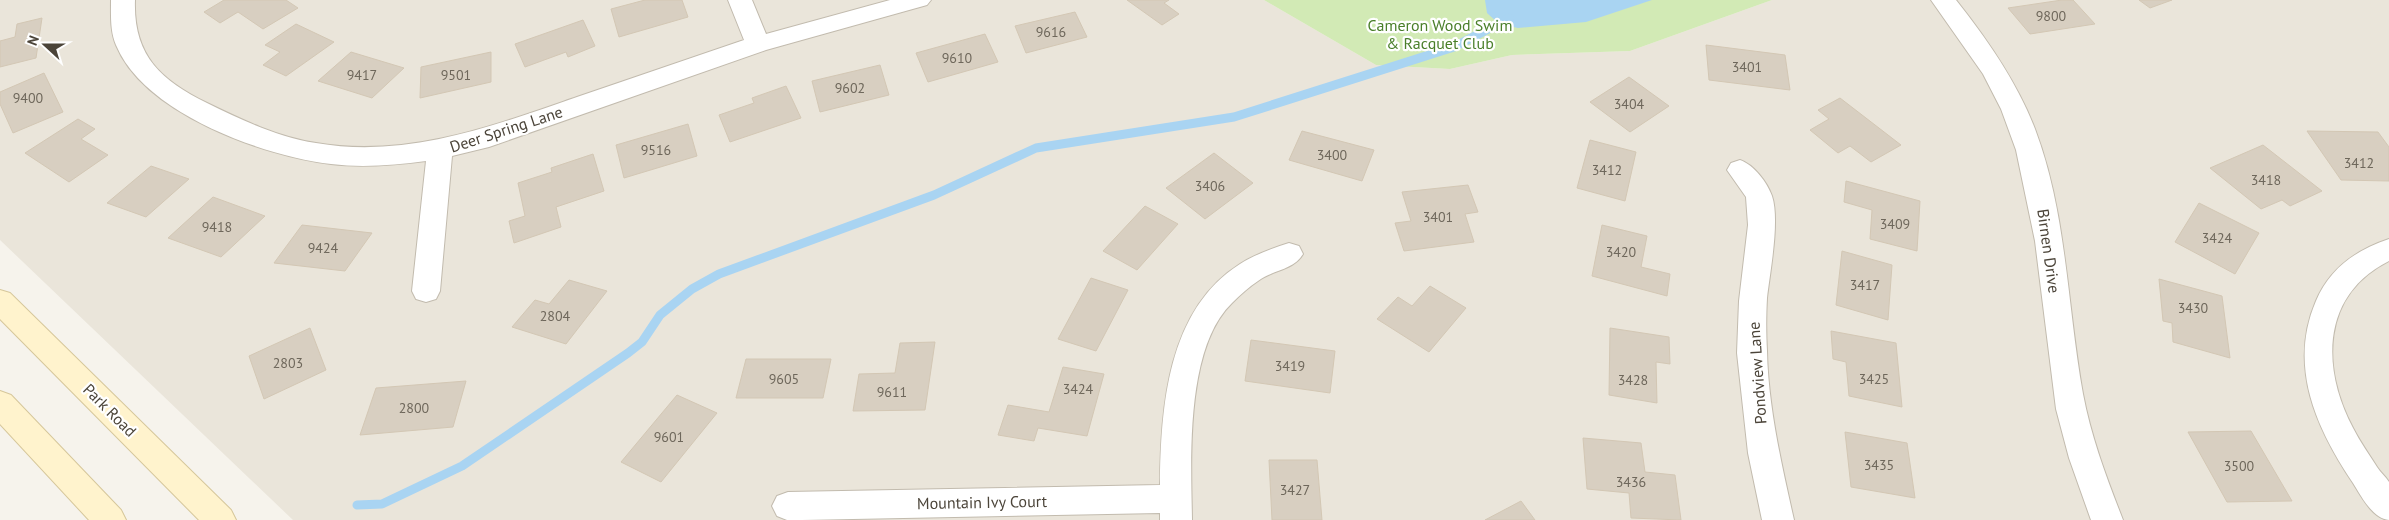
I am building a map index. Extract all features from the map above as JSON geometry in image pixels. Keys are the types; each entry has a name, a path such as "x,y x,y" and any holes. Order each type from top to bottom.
{"main road":[{"name":"Park Road","path":"0,301 220,520"},
{"path":"0,404 110,520"}],"street":[{"name":"Deer Spring Lane","path":"123,0 122,24 131,51 149,76 160,87 182,102 227,124 273,143 313,152 382,156 440,150 480,140 758,44 919,0"},
{"path":"740,0 758,44"},
{"name":"Birnen Drive","path":"1943,0 1970,34 1996,76 2019,122 2029,149 2043,203 2067,385 2075,426 2088,471 2107,520"},
{"path":"426,291 440,150"},
{"name":"Pondview Lane","path":"1740,170 1759,197 1762,225 1753,301 1752,353 1763,453 1778,520"},
{"path":"2389,250 2357,267 2340,283 2323,310 2317,340 2319,374 2328,405 2344,442 2370,484 2389,507"},
{"path":"1176,509 1177,425 1181,382 1194,340 1204,317 1222,292 1245,273 1289,254"},
{"name":"Mountain Ivy Court","path":"788,506 1176,509"}],"shaded area":[{"path":"0,0 1264,0 1376,65 1450,69 1512,55 1630,51 1772,0 2389,0 2389,520 293,520 0,240"}],"green space":[{"name":"Cameron Wood Swim & Racquet Club","path":"1264,0 1772,0 1630,51 1512,55 1450,69 1376,65"}],"water":[{"path":"1485,0 1652,0 1586,22 1518,28 1499,24 1487,13"}],"building":[{"path":"224,0 286,0 298,8 263,29 238,12 220,23 204,12"},
{"path":"645,0 682,0 688,17 619,37 611,9"},
{"path":"1127,0 1169,0 1164,3 1179,14 1162,25"},
{"path":"2073,0 2095,24 2030,34 2008,8"},
{"path":"2139,0 2172,0 2150,8"},
{"path":"1075,12 1087,37 1026,53 1015,26"},
{"path":"42,18 36,58 0,67 0,41 15,37 17,24"},
{"path":"583,20 595,46 568,57 566,52 525,67 515,44"},
{"path":"296,24 334,42 286,76 263,65 280,52 265,45"},
{"path":"985,34 998,62 928,82 916,53"},
{"path":"1706,45 1785,55 1790,90 1709,80"},
{"path":"351,52 404,68 372,98 318,81"},
{"path":"491,52 491,82 420,98 421,67"},
{"path":"880,65 889,95 820,112 812,81"},
{"path":"44,73 63,112 13,133 0,104 0,92"},
{"path":"1629,77 1669,106 1630,132 1590,102"},
{"path":"786,86 801,118 730,142 719,115 754,103 752,98"},
{"path":"1840,98 1901,145 1871,162 1850,146 1838,153 1810,130 1829,119 1818,110"},
{"path":"78,119 95,129 81,139 108,155 69,182 25,153"},
{"path":"688,124 697,156 624,178 616,145"},
{"path":"1302,131 1374,150 1362,181 1289,160"},
{"path":"2307,131 2378,132 2389,147 2389,181 2341,180"},
{"path":"1590,140 1636,152 1625,201 1577,188"},
{"path":"2263,145 2322,191 2290,206 2282,200 2261,209 2210,168"},
{"path":"1214,153 1253,183 1205,219 1166,188"},
{"path":"593,154 604,191 556,207 561,227 514,243 509,221 525,216 518,183 552,172 551,168"},
{"path":"151,166 189,179 146,217 107,203"},
{"path":"1846,181 1920,201 1917,251 1870,239 1872,210 1844,202"},
{"path":"1468,185 1478,212 1465,214 1474,242 1404,251 1395,223 1411,221 1402,192"},
{"path":"213,197 265,216 221,257 168,238"},
{"path":"2199,203 2259,233 2235,274 2175,242"},
{"path":"1145,206 1178,224 1137,270 1103,251"},
{"path":"302,225 372,233 345,271 274,263"},
{"path":"1602,225 1647,236 1641,267 1670,274 1667,296 1592,276"},
{"path":"1842,251 1892,265 1888,320 1836,305"},
{"path":"1091,278 1128,290 1096,351 1058,339"},
{"path":"2159,279 2222,296 2230,358 2173,342 2172,323 2163,321"},
{"path":"569,280 607,291 566,344 512,327 535,300 549,304"},
{"path":"1430,286 1466,308 1429,352 1377,319 1398,297 1412,306"},
{"path":"310,328 326,370 264,399 249,356"},
{"path":"1610,328 1669,337 1670,364 1656,362 1657,403 1609,395"},
{"path":"1831,331 1896,343 1902,407 1849,396 1846,362 1833,359"},
{"path":"1251,340 1335,351 1330,393 1245,381"},
{"path":"935,342 925,410 853,411 859,374 895,373 900,343"},
{"path":"746,359 831,359 823,398 736,398"},
{"path":"1063,367 1104,374 1087,436 1038,428 1034,441 998,435 1008,405 1049,412"},
{"path":"466,381 453,427 360,435 376,388"},
{"path":"677,395 717,413 661,482 621,462"},
{"path":"2251,431 2292,501 2227,502 2188,432"},
{"path":"1845,432 1907,443 1915,498 1851,487"},
{"path":"1583,438 1641,443 1645,472 1675,475 1681,520 1631,518 1629,493 1587,489"},
{"path":"1269,460 1317,460 1322,520 1272,520"},
{"path":"1521,501 1535,520 1485,520"}],"waterway":[{"path":"357,505 382,504 462,466 628,353 642,342 660,315 692,289 719,274 934,195 1036,148 1234,117 1454,47 1509,18"}]}
